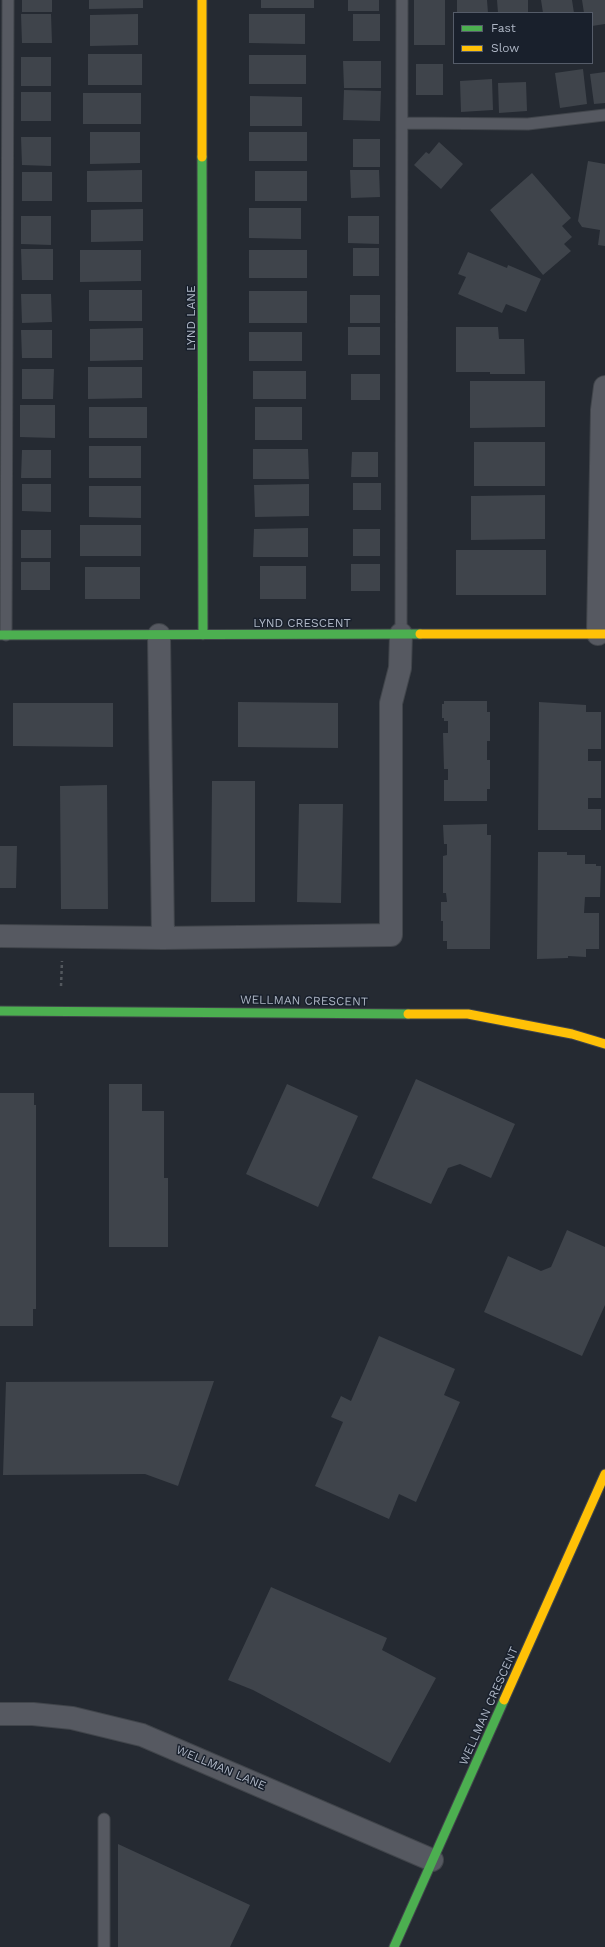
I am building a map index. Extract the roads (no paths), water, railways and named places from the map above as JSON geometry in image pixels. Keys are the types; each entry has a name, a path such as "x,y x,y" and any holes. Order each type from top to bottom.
{"street":[{"name":"LYND LANE","path":"202,0 203,635"},
{"path":"602,634 602,410 605,387"},
{"path":"0,936 163,938 391,935 392,703 400,668 401,634"},
{"name":"LYND CRESCENT","path":"3,635 602,634"},
{"path":"159,635 163,938"},
{"name":"WELLMAN CRESCENT","path":"0,1010 468,1014 572,1034 605,1044"},
{"name":"WELLMAN CRESCENT","path":"394,1947 605,1474"},
{"name":"WELLMAN LANE","path":"0,1714 33,1714 72,1718 142,1735 432,1860"}],"lane":[{"path":"3,635 8,0"},
{"path":"401,634 402,0"},
{"path":"402,123 528,124 605,115"},
{"path":"104,1819 104,1947"}]}
